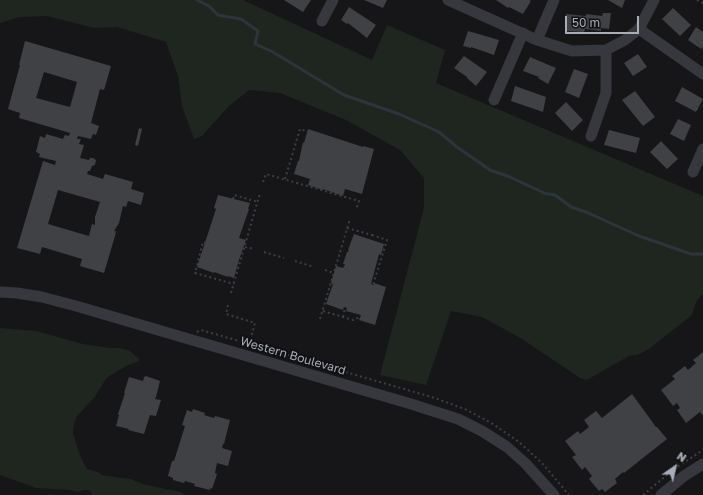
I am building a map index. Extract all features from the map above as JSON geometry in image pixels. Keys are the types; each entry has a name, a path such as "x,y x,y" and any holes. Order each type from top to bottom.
{"street":[{"path":"322,22 333,0"},
{"path":"448,0 537,40 572,51 606,50 625,40 639,29 654,0"},
{"path":"537,40 554,0"},
{"path":"639,29 703,74"},
{"path":"494,100 522,33"},
{"path":"591,136 606,93 606,50"},
{"path":"693,172 703,149"},
{"name":"Western Boulevard","path":"0,292 42,297 76,306 458,419 482,431 507,447 525,462 554,495"},
{"path":"661,495 684,476 703,464"}],"path":[{"path":"697,0 703,3"},
{"path":"285,179 300,129 308,132"},
{"path":"263,182 266,174 359,201 356,210"},
{"path":"231,293 260,193"},
{"path":"233,199 234,195 258,202"},
{"path":"320,319 350,219"},
{"path":"347,228 387,240 373,285"},
{"path":"206,243 203,242 195,273 234,284"},
{"path":"245,247 254,249"},
{"path":"264,252 284,258"},
{"path":"294,261 314,267"},
{"path":"325,270 334,273"},
{"path":"228,305 226,314 255,323 249,344"},
{"path":"343,317 345,308"},
{"path":"323,311 353,320 360,317"}],"shaded area":[{"path":"0,0 243,0 372,60 387,25 445,50 436,83 703,196 703,294 696,302 692,315 649,349 637,355 629,356 587,380 580,378 522,339 482,317 451,311 426,385 380,375 424,208 424,178 400,150 346,120 280,93 249,90 228,107 202,136 194,139 182,106 178,76 166,42 117,27 94,28 47,16 19,17 0,23"},
{"path":"0,328 36,331 83,344 120,348 130,351 139,359 139,361 126,366 106,379 94,398 77,416 74,423 73,434 81,458 87,469 98,472 102,475 130,479 146,485 181,492 185,495 92,495 88,490 78,492 36,488 0,475"}],"building":[{"path":"284,0 311,0 303,12"},
{"path":"364,0 387,0 383,8"},
{"path":"496,0 531,1 523,14 509,7 508,8"},
{"path":"608,0 625,0 622,8"},
{"path":"349,7 376,25 367,38 348,23 347,24 341,20"},
{"path":"673,8 691,25 680,36 662,19"},
{"path":"603,13 611,13 609,29 601,28 601,31 585,29 584,32 565,31 566,14 602,16"},
{"path":"696,27 703,32 703,46 701,49 688,40"},
{"path":"468,31 499,40 494,55 471,47 463,46"},
{"path":"25,41 111,66 104,90 100,89 91,123 99,126 96,135 93,134 91,139 78,136 77,139 81,139 79,144 84,145 80,158 89,160 90,158 93,158 96,160 95,165 92,166 87,174 103,179 105,174 133,182 131,189 144,193 141,205 128,201 126,207 123,206 119,223 114,231 116,231 115,236 104,273 80,266 82,259 42,247 40,254 17,248 43,161 55,165 56,161 39,157 40,154 36,152 40,136 45,138 46,134 63,139 65,135 69,136 70,133 19,118 20,113 8,109","holes":["44,72 77,82 70,107 36,98","58,190 100,202 95,217 95,225 92,224 89,236 48,224"]},
{"path":"638,54 647,67 633,76 624,63"},
{"path":"464,56 487,72 476,86 467,77 454,68"},
{"path":"530,57 556,68 548,84 538,78 539,77 523,71"},
{"path":"574,69 588,74 579,98 565,92"},
{"path":"515,86 546,97 543,112 511,101"},
{"path":"682,87 703,99 696,112 675,101"},
{"path":"635,91 655,117 643,126 622,100"},
{"path":"566,102 583,120 572,131 555,113"},
{"path":"678,119 691,125 684,141 670,134"},
{"path":"139,128 142,129 138,146 135,145"},
{"path":"308,129 363,147 374,149 362,194 345,189 343,196 308,185 310,179 294,174"},
{"path":"609,130 640,138 636,153 604,145"},
{"path":"661,141 678,159 667,169 650,152"},
{"path":"218,195 250,203 239,238 246,240 234,278 197,267 216,209 214,208"},
{"path":"354,234 384,244 381,255 379,254 371,284 374,285 374,283 386,287 375,325 359,320 361,315 346,311 347,308 344,307 343,310 326,304 333,284 331,283 336,266 343,268 345,264 343,264"},
{"path":"703,352 703,416 700,412 686,423 677,410 680,408 677,403 673,406 661,390 675,379 672,376 685,366 688,370 696,363 693,360"},
{"path":"146,376 160,381 155,399 161,400 156,416 150,415 144,434 116,426 129,377 143,381 144,377"},
{"path":"632,394 656,427 667,439 615,479 617,483 605,492 602,489 599,491 589,479 592,476 585,467 582,470 572,457 576,455 565,441 578,431 580,434 589,427 584,420 596,411 602,418"},
{"path":"193,409 214,418 215,416 230,420 222,448 232,451 228,466 217,463 215,473 217,474 212,489 210,488 210,490 194,486 195,484 185,481 184,483 173,480 173,478 168,476 185,426 182,425 187,410 192,412"}],"waterway":[{"path":"197,0 209,6 218,15 241,19 258,31 255,44 271,51 344,95 399,114 439,132 457,147 490,170 510,177 544,193 555,195 571,207 586,212 639,236 691,254 703,254"}]}
